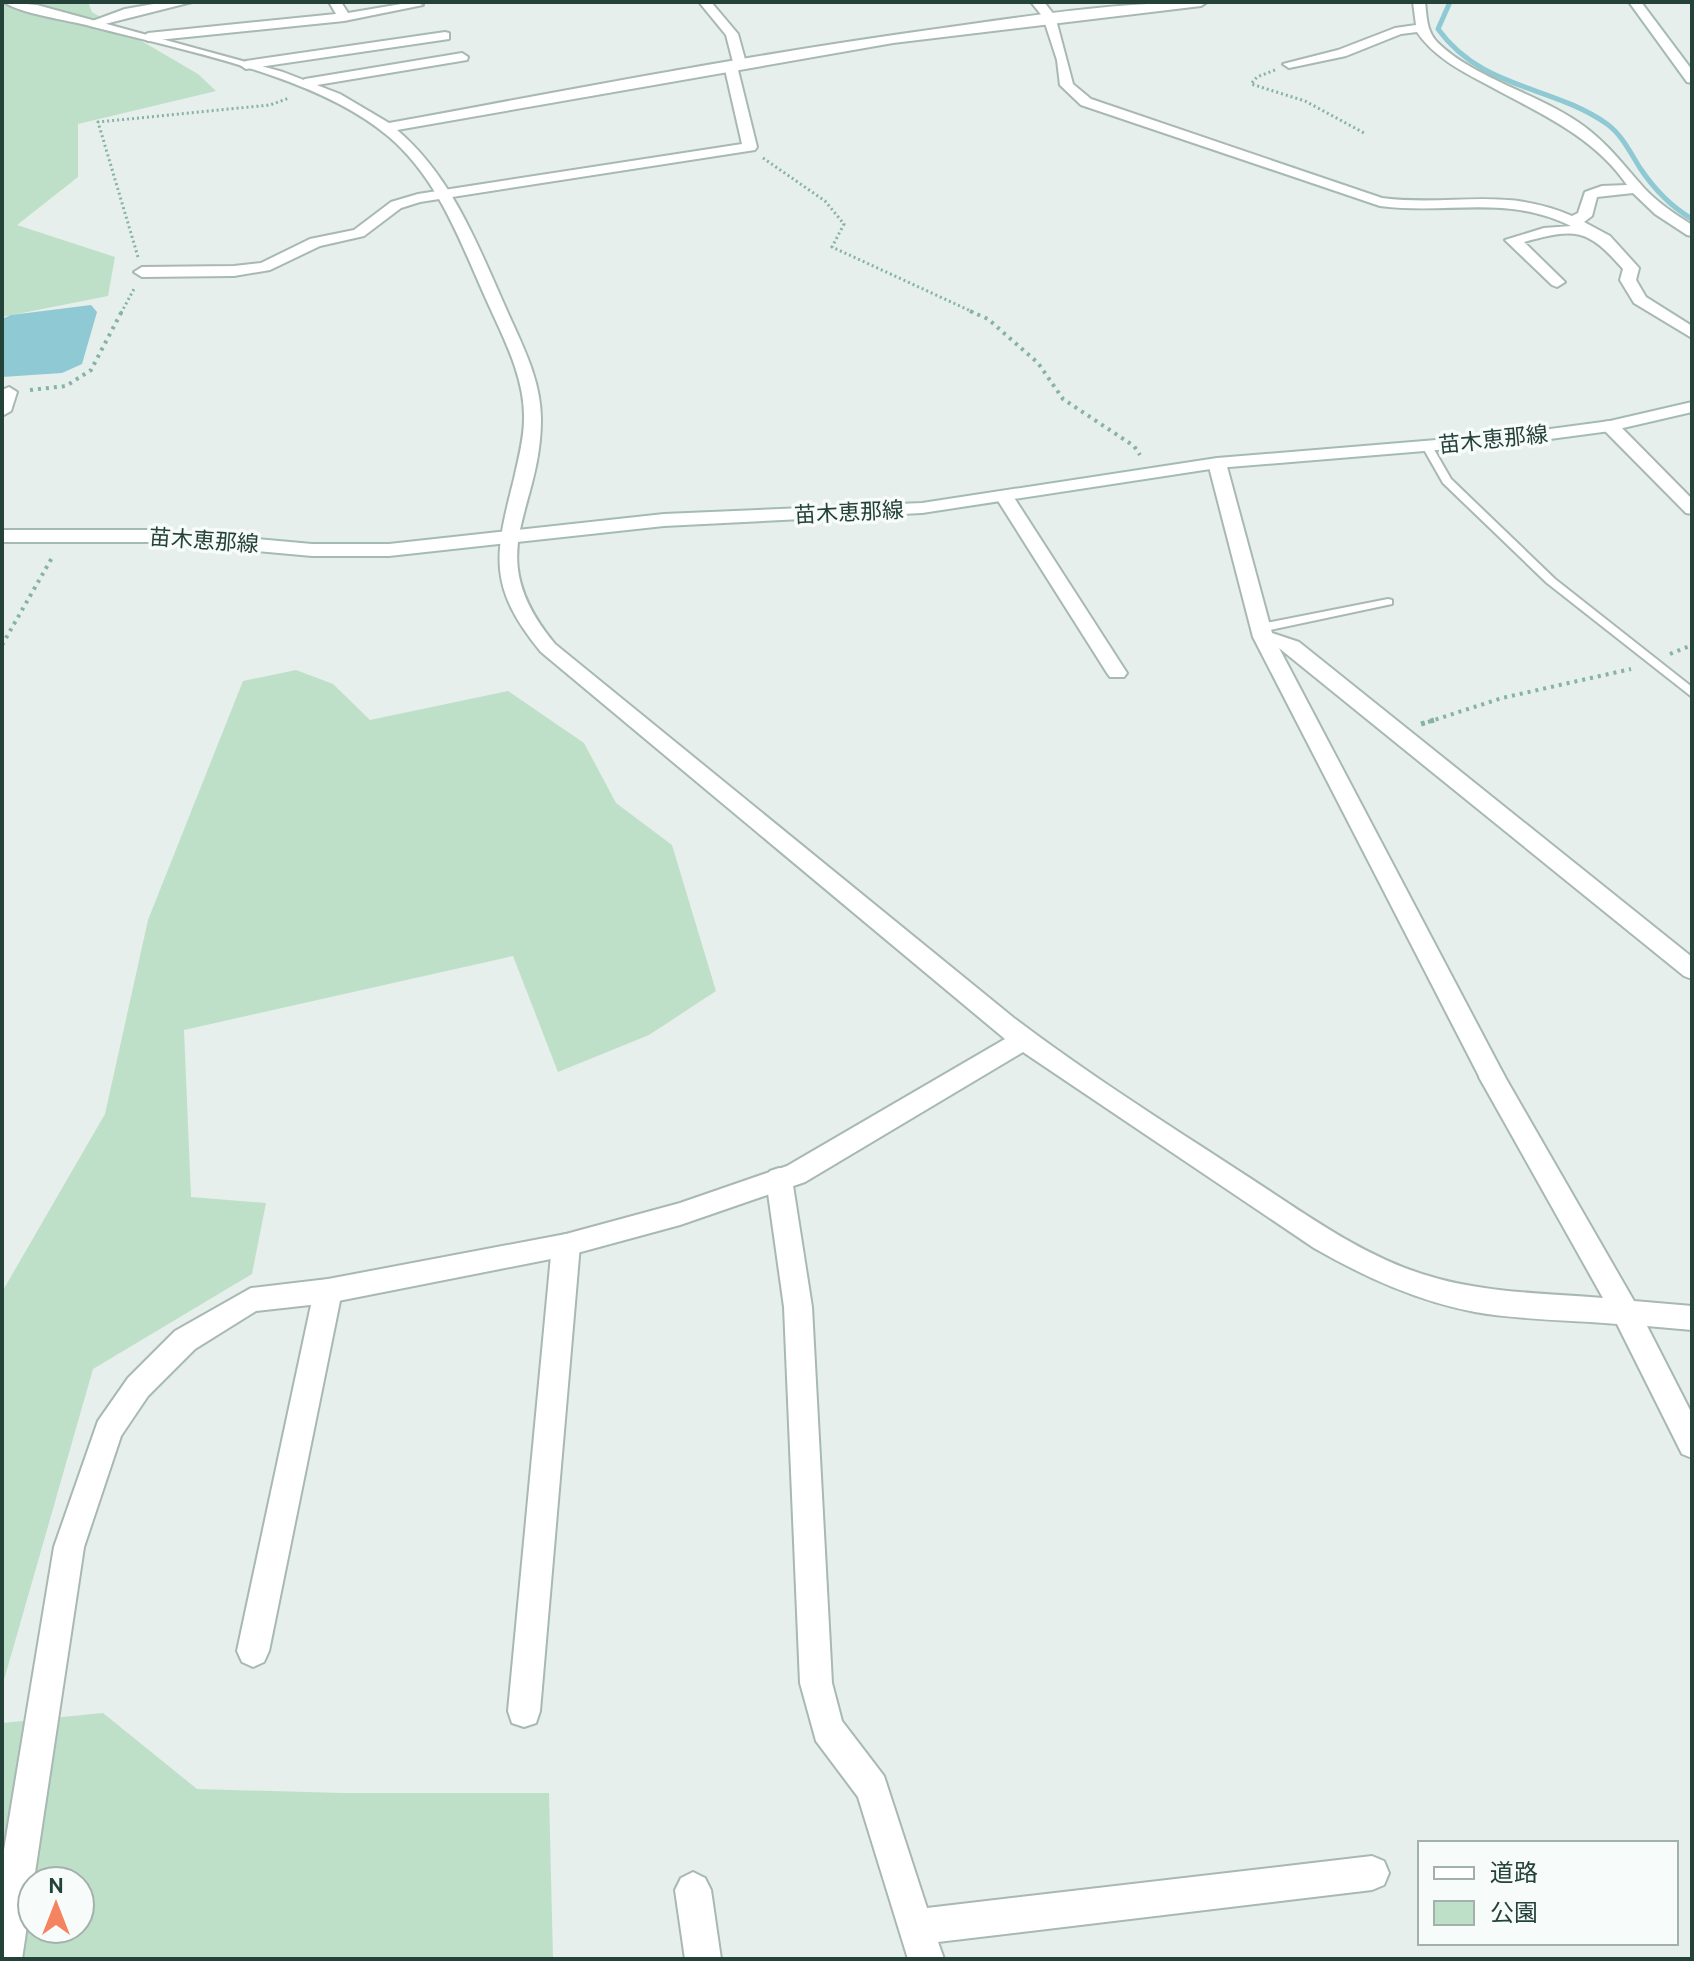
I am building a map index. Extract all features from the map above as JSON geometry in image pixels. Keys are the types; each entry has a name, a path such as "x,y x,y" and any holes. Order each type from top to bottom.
{"street":[{"path":"10,2 148,37 312,86 384,128 411,149 461,225 532,394 531,438 510,537 507,570 509,590 528,628 548,648 1023,1040 1324,1240 1374,1268 1422,1286 1476,1300 1692,1318"},
{"path":"93,23 129,12 186,2"},
{"path":"335,2 344,17"},
{"path":"142,272 265,267 315,242 359,233 396,205 418,198 750,147 732,34 705,2"},
{"path":"1037,2 1049,16 1063,60 1067,85 1086,102 1128,119 1380,202 1419,207 1508,203 1544,209 1605,239 1631,268 1628,280 1640,300 1692,333"},
{"path":"384,128 902,36 1049,16 1201,2"},
{"path":"1419,2 1422,28 1428,40 1447,57 1588,135 1660,211 1692,232"},
{"path":"1635,2 1692,79"},
{"path":"148,37 344,17 417,5"},
{"path":"1289,64 1341,53 1399,31 1422,28"},
{"path":"246,65 445,36"},
{"path":"312,86 462,57"},
{"path":"1572,221 1585,216 1590,195 1602,190 1637,189"},
{"path":"1557,282 1513,240 1544,232 1588,230"},
{"path":"2,411 9,392"},
{"name":"苗木恵那線","path":"2,536 156,536 333,551 389,550 664,520 922,508 1217,463 1521,438 1610,426 1692,407"},
{"path":"1610,426 1692,509"},
{"path":"1217,463 1262,633 1423,949 1625,1312 1692,1444"},
{"path":"1004,496 1117,673"},
{"path":"1262,633 1292,646 1692,970"},
{"path":"4,1959 69,1547 108,1430 138,1387 185,1340 251,1300 328,1291 566,1245 680,1214 796,1174 1023,1040"},
{"path":"779,1179 798,1307 816,1683 828,1729 872,1788 921,1943 1372,1873"},
{"path":"524,1711 566,1245"},
{"path":"253,1651 328,1291"},
{"path":"693,1890 703,1959"}],"lane":[{"path":"1427,446 1447,481 1551,581 1692,693"},
{"path":"1262,633 1388,602"}],"path":[{"path":"1289,64 1257,77 1251,84 1305,101 1366,134"},
{"path":"9,392 66,386 91,370 142,272 98,122 270,105 312,86"},
{"path":"750,147 825,201 844,224 832,247 988,319 1038,363 1063,399 1134,446 1152,472"},
{"path":"2,645 66,534"},
{"path":"1400,733 1446,714 1502,698 1651,663"}],"green space":[{"path":"2,2 88,2 92,12 198,74 216,91 78,124 78,177 17,225 115,257 108,296 2,317"},
{"path":"296,670 333,684 370,720 508,691 584,743 616,803 672,845 716,991 649,1035 558,1072 513,956 184,1030 191,1197 266,1203 252,1274 93,1369 2,1687 2,1292 105,1114 148,920 243,681"},
{"path":"103,1713 197,1789 549,1793 553,1959 2,1959 2,1723"}],"water":[{"path":"91,305 97,312 82,364 62,373 2,377 2,319 11,315"}],"waterway":[{"path":"1450,2 1438,29 1456,49 1496,76 1564,101 1607,124 1657,190 1692,219"}]}
